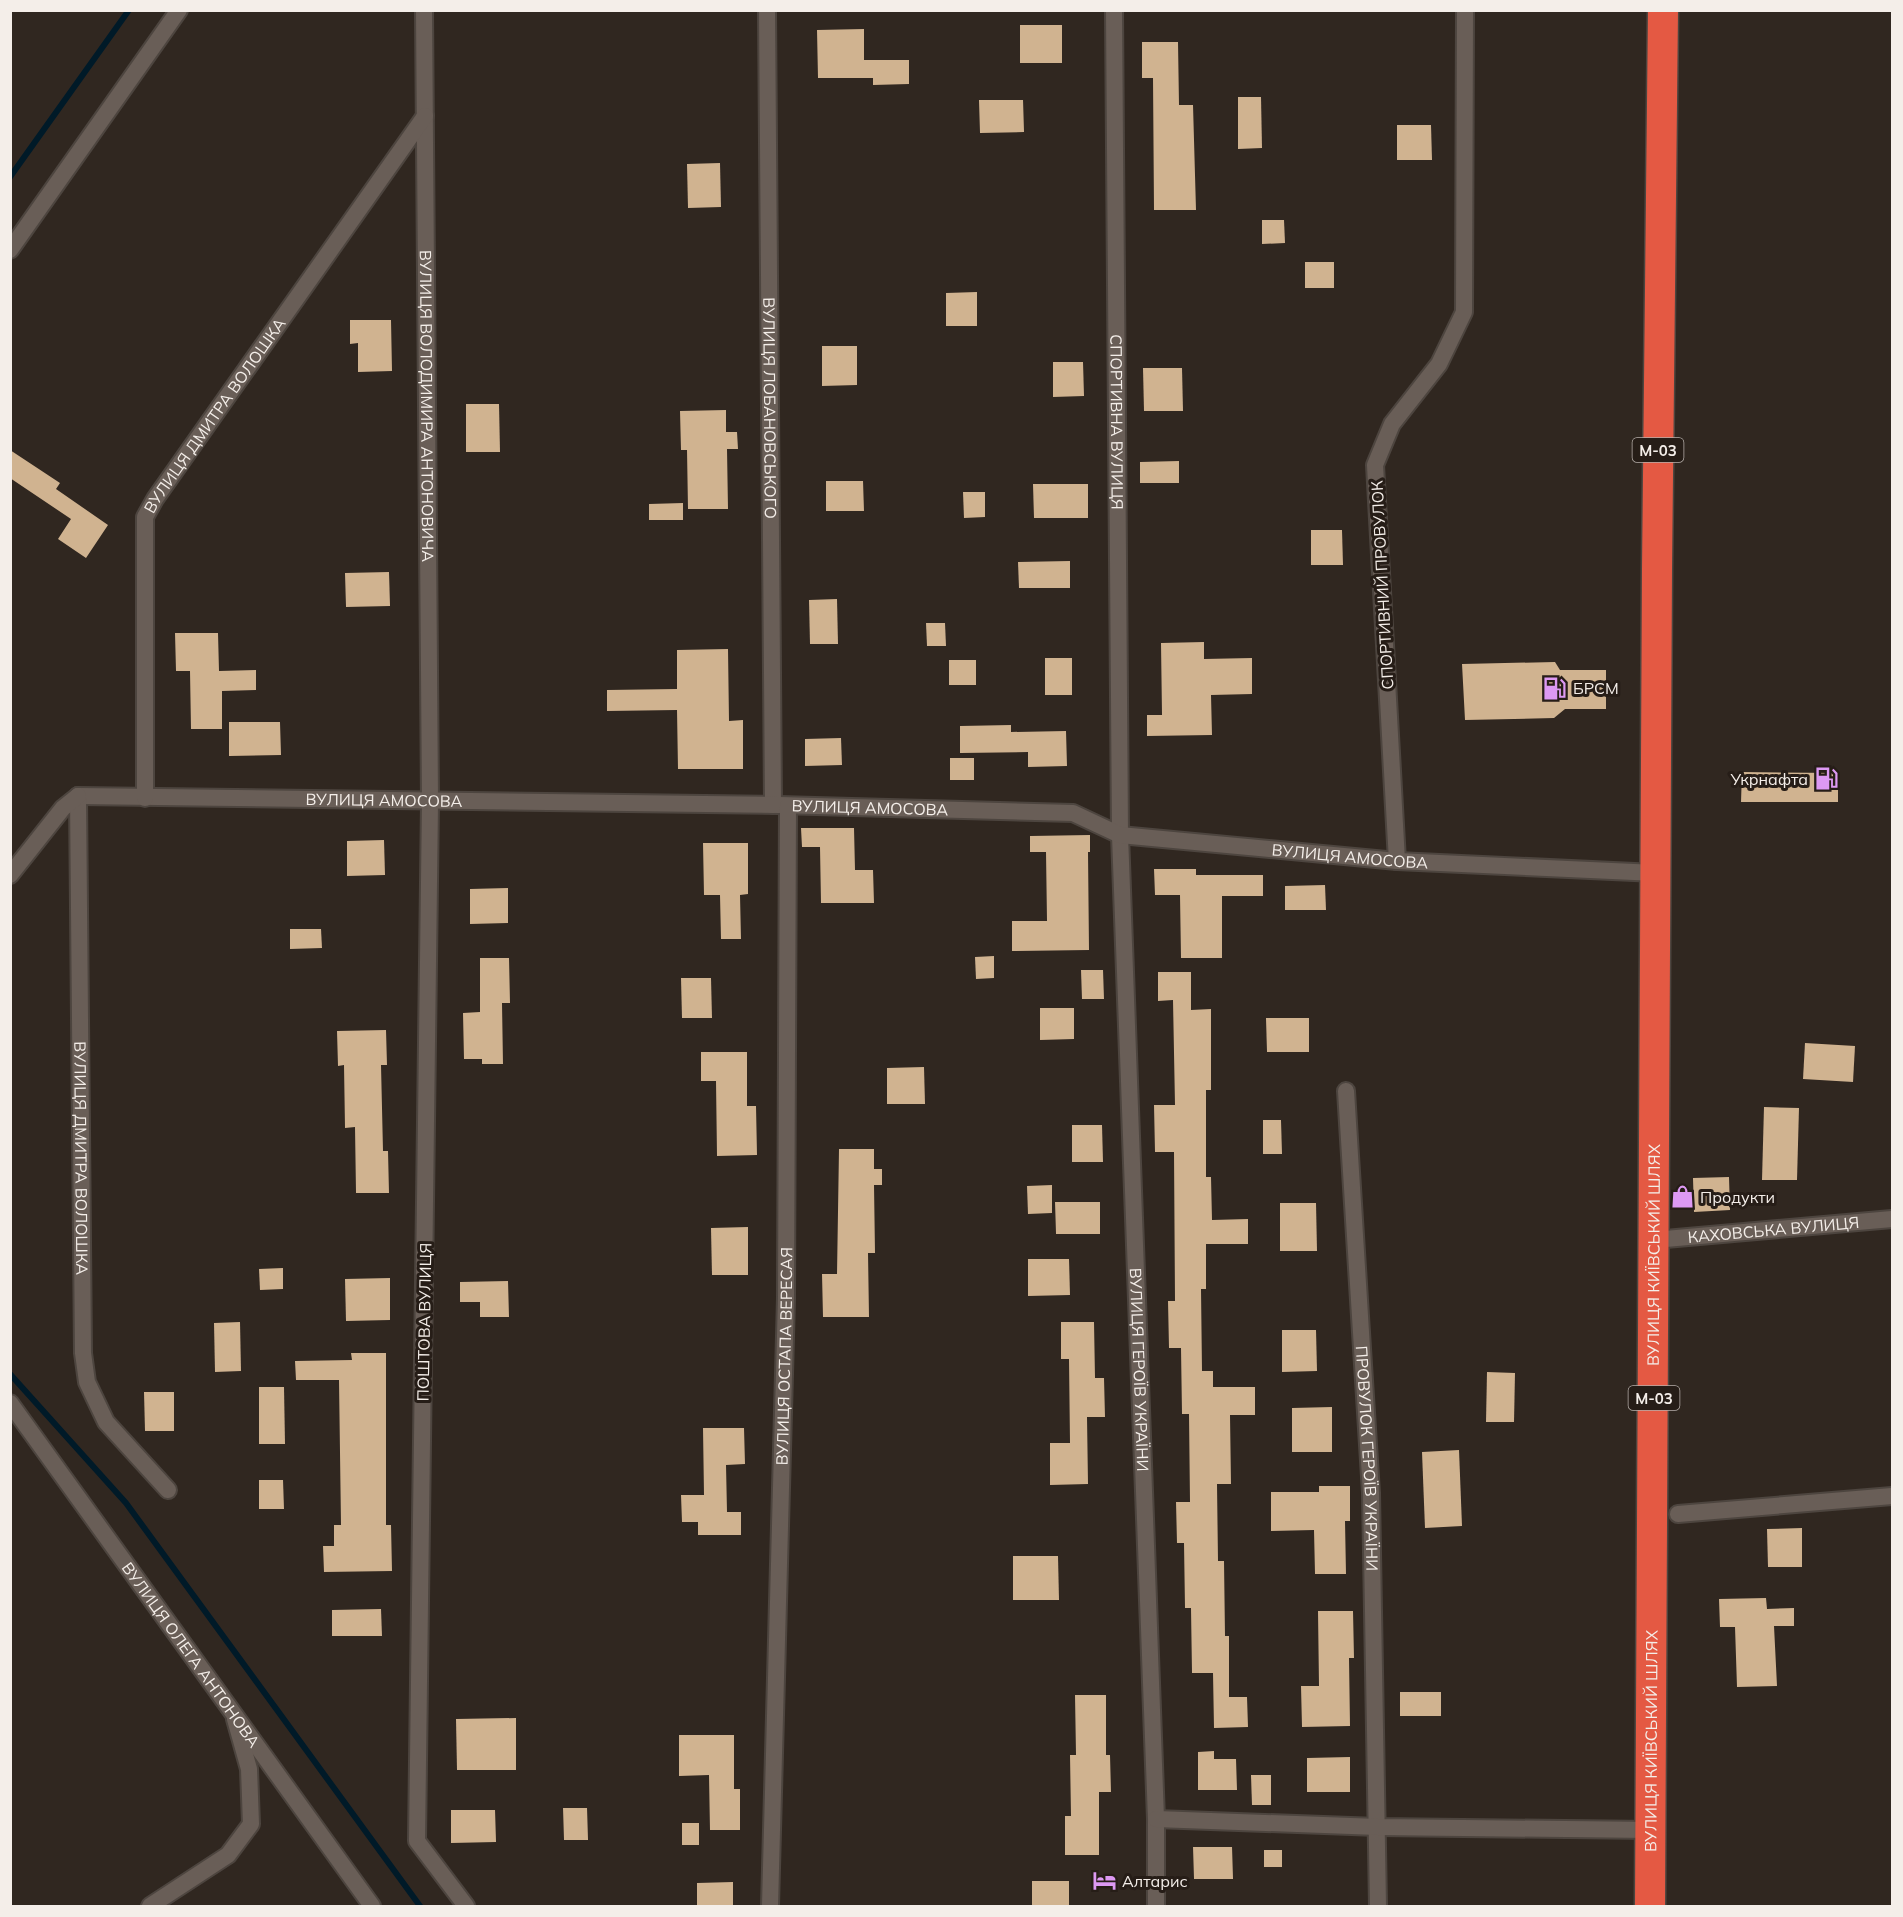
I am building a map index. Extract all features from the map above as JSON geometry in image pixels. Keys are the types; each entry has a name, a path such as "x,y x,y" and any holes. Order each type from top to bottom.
{"highway":[{"name":"М-03","path":"1656,882 1663,10"},
{"name":"ВУЛИЦЯ КИЇВСЬКИЙ ШЛЯХ","path":"1650,1906 1656,882"}],"street":[{"path":"10,250 179,10"},
{"name":"ВУЛИЦЯ ВОЛОДИМИРА АНТОНОВИЧА","path":"424,10 430,802"},
{"name":"ВУЛИЦЯ ЛОБАНОВСЬКОГО","path":"766,10 780,806"},
{"name":"СПОРТИВНА ВУЛИЦЯ","path":"1114,10 1120,835"},
{"name":"СПОРТИВНИЙ ПРОВУЛОК","path":"1397,861 1375,465 1392,424 1439,364 1464,312 1465,10"},
{"name":"ВУЛИЦЯ ДМИТРА ВОЛОШКА","path":"145,798 145,517 155,499 425,116"},
{"path":"10,875 63,808 78,796"},
{"name":"ВУЛИЦЯ ДМИТРА ВОЛОШКА","path":"78,796 83,1353 87,1382 106,1422 168,1490"},
{"name":"ВУЛИЦЯ АМОСОВА","path":"78,796 780,806 1073,813 1120,835 1656,882"},
{"name":"ПОШТОВА ВУЛИЦЯ","path":"430,802 417,1841 466,1906"},
{"name":"ВУЛИЦЯ ОСТАПА ВЕРЕСАЯ","path":"770,1906 786,1298 780,806"},
{"name":"ВУЛИЦЯ ГЕРОЇВ УКРАЇНИ","path":"1120,835 1156,1819 1156,1906"},
{"name":"ПРОВУЛОК ГЕРОЇВ УКРАЇНИ","path":"1346,1090 1371,1493 1378,1906"},
{"name":"КАХОВСЬКА ВУЛИЦЯ","path":"1654,1240 1893,1219"},
{"name":"ВУЛИЦЯ ОЛЕГА АНТОНОВА","path":"10,1404 231,1707 372,1906"},
{"path":"1678,1514 1893,1496"},
{"path":"150,1906 228,1855 251,1824 249,1769 231,1707"},
{"path":"1156,1819 1378,1827 1651,1830"}],"building":[{"path":"1020,25 1062,25 1062,63 1020,63"},
{"path":"864,29 864,60 909,60 909,84 873,85 873,78 818,78 817,30"},
{"path":"1142,42 1178,42 1179,105 1193,105 1196,210 1154,210 1153,78 1142,78"},
{"path":"1238,97 1261,97 1262,148 1238,149"},
{"path":"979,100 1023,100 1024,132 980,133"},
{"path":"1397,125 1431,125 1432,160 1397,160"},
{"path":"720,163 721,207 688,208 687,164"},
{"path":"1262,220 1284,220 1285,243 1262,244"},
{"path":"1305,262 1334,262 1334,288 1305,288"},
{"path":"977,292 977,326 946,326 946,293"},
{"path":"350,320 391,320 392,371 358,372 358,343 350,344"},
{"path":"822,346 857,346 857,385 822,386"},
{"path":"1053,362 1083,362 1084,396 1053,397"},
{"path":"1143,368 1182,368 1183,411 1144,411"},
{"path":"466,404 499,404 500,452 466,452"},
{"path":"726,410 726,432 737,432 738,449 727,449 728,509 688,509 687,450 681,450 680,411"},
{"path":"10,450 60,483 56,489 108,525 86,558 58,539 71,519 10,478"},
{"path":"1179,461 1179,483 1140,483 1140,462"},
{"path":"826,481 863,481 864,511 826,511"},
{"path":"1033,484 1088,484 1088,518 1034,518"},
{"path":"963,492 985,492 985,517 964,518"},
{"path":"683,503 683,520 649,520 649,504"},
{"path":"1311,530 1342,530 1343,565 1311,565"},
{"path":"1070,561 1070,588 1019,588 1018,562"},
{"path":"389,572 390,606 346,607 345,573"},
{"path":"837,599 838,644 810,644 809,600"},
{"path":"926,623 945,623 946,646 927,646"},
{"path":"175,633 218,633 219,671 256,670 256,690 222,691 222,729 191,729 190,671 176,671"},
{"path":"1204,642 1204,659 1252,658 1252,694 1211,695 1212,735 1147,736 1147,715 1162,715 1161,643"},
{"path":"728,649 729,721 743,720 743,769 678,769 677,710 607,711 607,690 677,689 677,650"},
{"path":"1045,658 1072,658 1072,695 1045,695"},
{"path":"949,660 976,660 976,685 949,685"},
{"path":"1555,662 1560,670 1606,670 1606,709 1565,709 1554,718 1465,720 1462,664"},
{"path":"229,722 280,722 281,755 229,756"},
{"path":"1011,725 1011,732 1066,731 1067,766 1028,767 1028,752 960,753 960,726"},
{"path":"841,738 842,765 805,766 805,739"},
{"path":"950,758 974,758 974,780 950,780"},
{"path":"1742,772 1838,773 1838,802 1741,802"},
{"path":"801,828 854,828 855,870 873,870 874,903 821,903 820,847 802,847"},
{"path":"1090,835 1090,852 1088,852 1089,950 1012,951 1012,921 1047,921 1046,852 1030,852 1030,836"},
{"path":"384,840 385,875 347,876 347,841"},
{"path":"703,843 748,843 748,894 740,895 741,939 721,939 720,895 704,895"},
{"path":"1154,869 1196,869 1196,875 1263,875 1263,896 1222,896 1222,958 1181,958 1180,895 1155,895"},
{"path":"1325,885 1326,910 1285,910 1285,886"},
{"path":"508,888 508,923 470,924 470,889"},
{"path":"290,929 321,929 322,948 290,949"},
{"path":"994,956 994,978 976,979 975,957"},
{"path":"480,958 509,958 510,1003 502,1003 503,1064 482,1064 482,1059 464,1059 463,1013 480,1012"},
{"path":"1081,970 1103,970 1104,999 1082,999"},
{"path":"1158,972 1191,972 1191,1010 1211,1009 1211,1090 1206,1090 1206,1177 1211,1177 1212,1220 1248,1219 1248,1244 1206,1244 1206,1289 1201,1289 1202,1371 1213,1371 1213,1387 1255,1387 1255,1415 1230,1415 1231,1484 1217,1484 1218,1561 1224,1561 1225,1636 1229,1636 1229,1697 1247,1697 1248,1727 1214,1728 1213,1673 1192,1673 1191,1608 1185,1608 1184,1543 1177,1543 1176,1502 1190,1502 1189,1414 1182,1414 1181,1348 1169,1348 1168,1301 1175,1301 1174,1152 1155,1152 1154,1105 1175,1105 1173,1000 1158,1001"},
{"path":"681,978 711,978 712,1018 682,1018"},
{"path":"1040,1008 1074,1008 1074,1039 1040,1040"},
{"path":"1266,1018 1309,1018 1309,1052 1267,1052"},
{"path":"386,1030 387,1065 381,1065 383,1151 388,1151 389,1193 356,1193 355,1127 345,1128 344,1065 338,1066 337,1031"},
{"path":"1805,1043 1855,1046 1853,1082 1803,1079"},
{"path":"701,1052 747,1052 747,1106 756,1106 757,1155 717,1156 716,1081 701,1081"},
{"path":"924,1067 925,1104 887,1104 887,1068"},
{"path":"1764,1107 1799,1108 1797,1180 1762,1180"},
{"path":"1263,1120 1281,1120 1282,1154 1263,1154"},
{"path":"1072,1125 1102,1125 1103,1162 1072,1162"},
{"path":"839,1149 874,1149 874,1169 882,1169 882,1185 874,1185 875,1253 868,1253 869,1317 823,1317 822,1274 837,1274"},
{"path":"1729,1177 1730,1210 1694,1212 1693,1178"},
{"path":"1052,1185 1052,1213 1028,1214 1027,1186"},
{"path":"1055,1202 1100,1202 1100,1234 1056,1234"},
{"path":"1280,1203 1316,1203 1317,1251 1280,1251"},
{"path":"748,1227 748,1275 712,1275 711,1228"},
{"path":"1028,1259 1069,1259 1070,1295 1028,1296"},
{"path":"283,1268 283,1289 260,1290 259,1269"},
{"path":"390,1278 390,1320 346,1321 345,1279"},
{"path":"508,1281 509,1317 480,1317 480,1302 460,1302 460,1282"},
{"path":"240,1322 241,1371 215,1372 214,1323"},
{"path":"1061,1322 1094,1322 1095,1378 1104,1378 1105,1417 1087,1417 1088,1484 1050,1485 1050,1443 1070,1443 1069,1359 1061,1359"},
{"path":"1282,1330 1316,1330 1317,1371 1282,1372"},
{"path":"351,1353 386,1353 386,1525 391,1525 392,1571 324,1572 323,1546 334,1546 334,1525 341,1525 339,1380 296,1380 295,1361 352,1360"},
{"path":"1487,1372 1515,1373 1514,1422 1486,1422"},
{"path":"259,1387 284,1387 285,1444 259,1444"},
{"path":"144,1392 174,1392 174,1431 145,1431"},
{"path":"1332,1407 1332,1452 1292,1452 1292,1408"},
{"path":"703,1428 744,1428 745,1464 726,1465 727,1512 741,1512 741,1535 698,1535 698,1522 682,1522 681,1495 704,1495"},
{"path":"1459,1450 1462,1526 1425,1528 1422,1452"},
{"path":"259,1480 283,1480 284,1509 259,1509"},
{"path":"1319,1486 1350,1486 1350,1521 1345,1521 1346,1574 1315,1574 1314,1530 1271,1531 1271,1492 1319,1492"},
{"path":"1802,1528 1802,1567 1768,1567 1767,1529"},
{"path":"1013,1556 1058,1556 1059,1600 1013,1600"},
{"path":"1766,1598 1767,1609 1794,1608 1794,1626 1774,1626 1777,1686 1737,1687 1735,1627 1720,1627 1719,1599"},
{"path":"381,1609 382,1636 332,1636 332,1610"},
{"path":"1318,1611 1353,1611 1354,1658 1349,1658 1350,1726 1302,1727 1301,1686 1319,1686"},
{"path":"1400,1692 1441,1692 1441,1716 1400,1716"},
{"path":"1075,1695 1106,1695 1106,1755 1110,1755 1111,1792 1099,1792 1099,1855 1065,1855 1065,1816 1071,1816 1070,1755 1076,1755"},
{"path":"516,1718 516,1770 457,1770 456,1719"},
{"path":"679,1735 734,1735 734,1789 740,1789 740,1830 710,1830 709,1775 679,1776"},
{"path":"1214,1751 1214,1759 1236,1759 1237,1790 1198,1790 1198,1752"},
{"path":"1350,1757 1350,1792 1307,1792 1307,1758"},
{"path":"1251,1775 1271,1775 1271,1805 1252,1805"},
{"path":"563,1808 587,1808 588,1840 564,1840"},
{"path":"451,1810 495,1810 496,1842 451,1843"},
{"path":"682,1823 699,1823 699,1845 682,1845"},
{"path":"1193,1847 1232,1847 1233,1879 1194,1879"},
{"path":"1264,1850 1282,1850 1282,1867 1264,1867"},
{"path":"1032,1881 1069,1881 1069,1906 1032,1906"},
{"path":"733,1882 733,1906 697,1906 697,1883"}],"waterway":[{"path":"10,177 129,10"},
{"path":"10,1374 126,1503 420,1906"}],"place":[{"name":"БРСМ","path":"1555,688"},
{"name":"Укрнафта","path":"1826,779"},
{"name":"Продукти","path":"1682,1197"},
{"name":"Алтарис","path":"1104,1881"}]}
